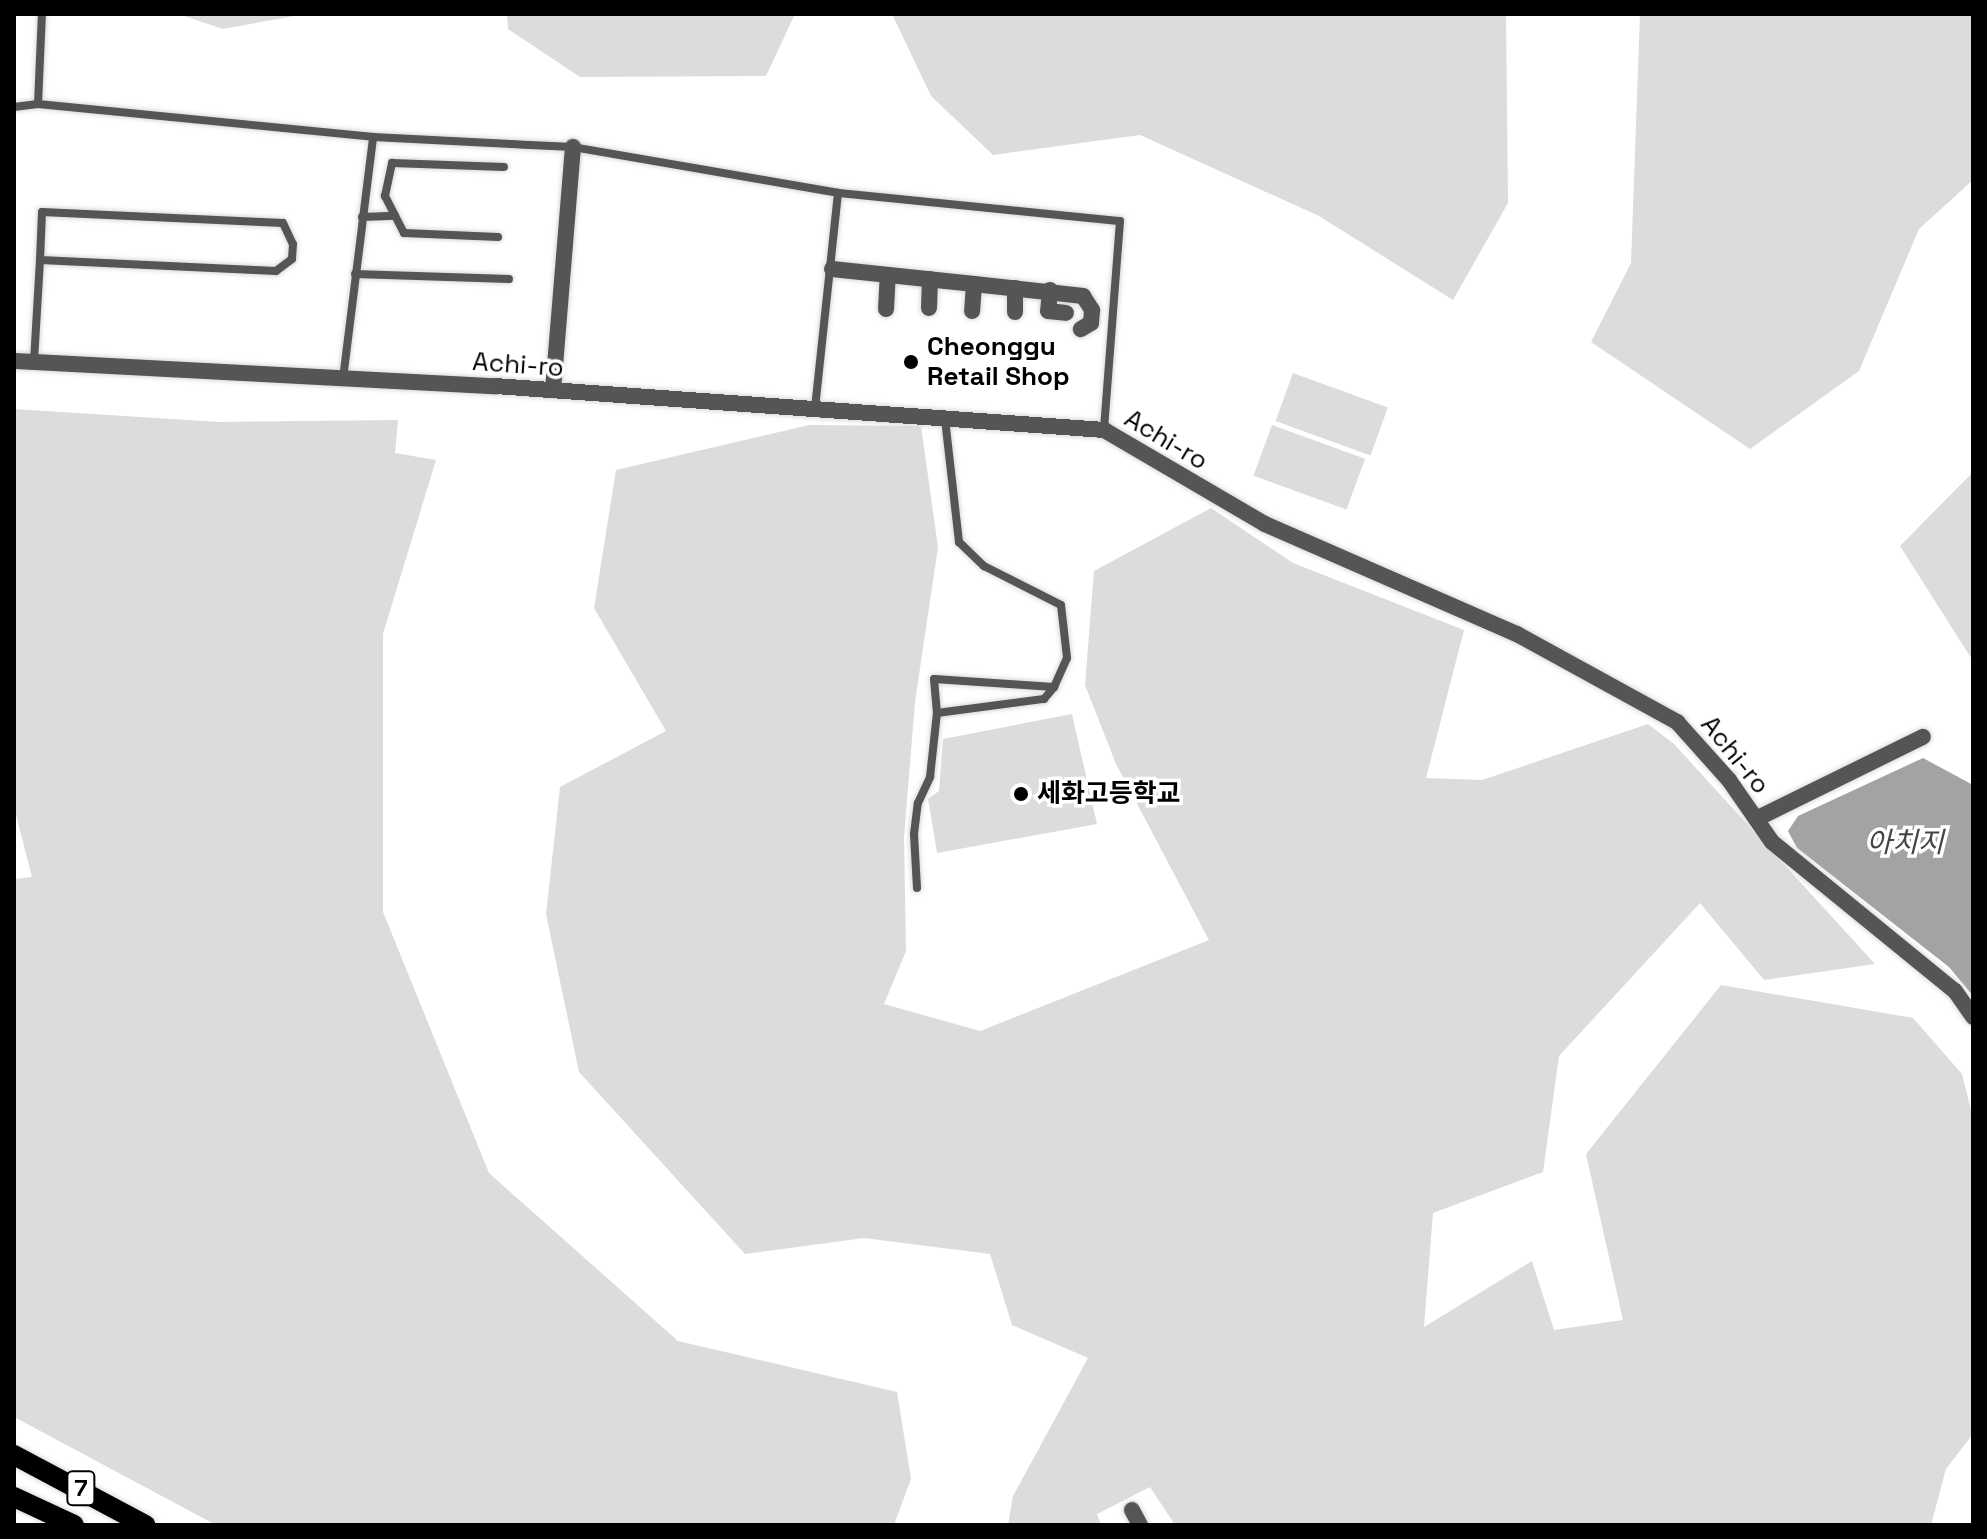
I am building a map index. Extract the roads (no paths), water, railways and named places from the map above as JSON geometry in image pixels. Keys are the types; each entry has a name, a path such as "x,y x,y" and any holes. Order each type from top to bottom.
{"main road":[{"name":"7","path":"14,1455 145,1525"},
{"name":"7","path":"14,1497 74,1525"}],"street":[{"path":"553,390 573,147"},
{"path":"832,269 1050,290 1083,296 1092,310 1091,323 1081,329"},
{"path":"886,309 888,275"},
{"path":"929,308 930,279"},
{"path":"972,311 974,284"},
{"path":"1015,288 1015,312"},
{"path":"1050,290 1048,311 1066,313"},
{"name":"Achi-ro","path":"14,361 553,390 1104,430 1265,524 1517,634 1677,722 1772,842 1955,991 1973,1017"},
{"path":"1756,819 1923,737"}],"lane":[{"path":"38,104 42,14"},
{"path":"14,107 38,104 373,137 573,147 838,193 1120,221 1104,430"},
{"path":"343,379 373,137"},
{"path":"498,237 404,233 385,196 392,163 504,167"},
{"path":"815,411 838,193"},
{"path":"34,362 42,212 283,223 293,244 292,259 276,271 40,260"},
{"path":"362,217 395,216"},
{"path":"355,274 509,279"},
{"path":"937,713 1044,699 1054,687 1067,658 1061,605 984,566 959,542 945,418"},
{"path":"917,888 914,834 918,803 930,777 937,713 934,679 1054,687"}],"water":[{"name":"아치지","path":"1923,758 1973,785 1973,996 1949,967 1797,848 1788,831 1798,816"}],"place":[{"name":"Cheonggu Retail Shop","path":"911,362"},
{"name":"세화고등학교","path":"1021,794"}]}
